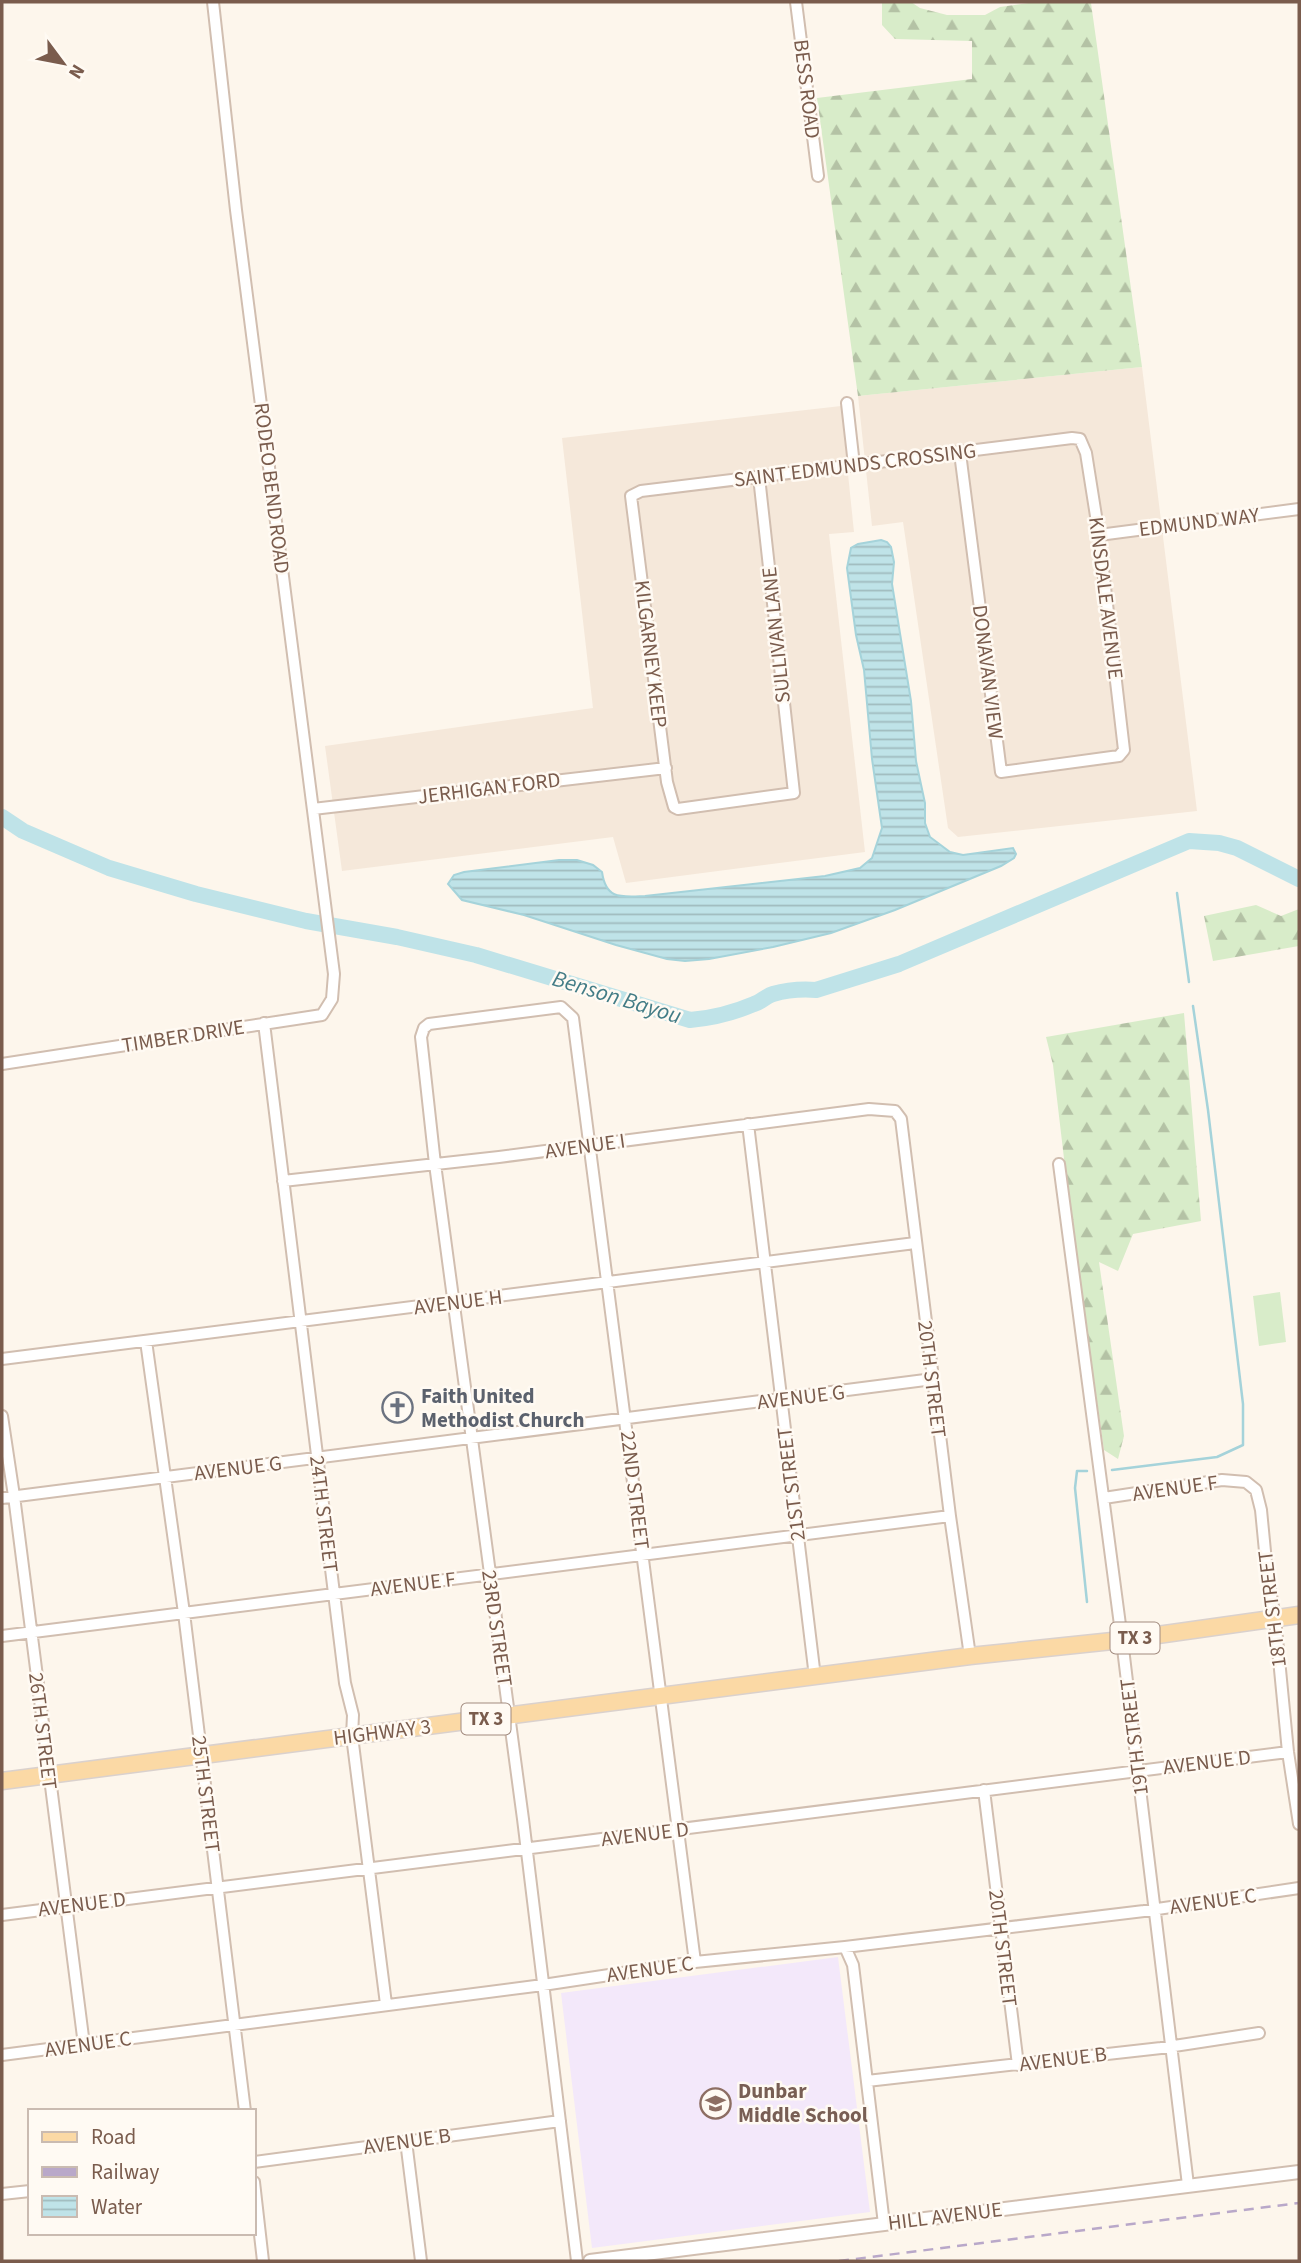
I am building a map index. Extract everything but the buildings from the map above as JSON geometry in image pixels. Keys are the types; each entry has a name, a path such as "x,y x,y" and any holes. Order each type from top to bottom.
{"main road":[{"name":"TX 3","path":"970,1656 1122,1640 1299,1615"},
{"name":"HIGHWAY 3","path":"2,1781 970,1656"}],"street":[{"name":"RODEO BEND ROAD","path":"213,2 236,209 334,974"},
{"name":"BESS ROAD","path":"796,2 818,176"},
{"path":"846,403 854,465"},
{"name":"SAINT EDMUNDS CROSSING","path":"631,496 641,491 1080,439"},
{"name":"KINSDALE AVENUE","path":"1080,439 1086,453 1099,534 1124,750 1119,755"},
{"name":"DONAVAN VIEW","path":"960,453 1001,772 1119,755"},
{"name":"SULLIVAN LANE","path":"678,810 794,793 758,477"},
{"name":"KILGARNEY KEEP","path":"631,496 666,768 671,798 678,810"},
{"name":"EDMUND WAY","path":"1099,534 1299,509"},
{"name":"JERHIGAN FORD","path":"313,810 666,768"},
{"name":"TIMBER DRIVE","path":"2,1063 322,1015 332,999 334,974"},
{"name":"22ND STREET","path":"422,1037 424,1028 429,1024 561,1007 573,1018 695,1962"},
{"name":"24TH STREET","path":"264,1023 345,1683 353,1714 352,1736 386,2004"},
{"name":"23RD STREET","path":"422,1037 435,1164 527,1849 577,2261"},
{"name":"AVENUE I","path":"283,1181 869,1109 888,1110"},
{"name":"20TH STREET","path":"888,1110 895,1111 901,1119 970,1656"},
{"name":"21ST STREET","path":"748,1124 815,1677"},
{"name":"19TH STREET","path":"1059,1164 1122,1640 1188,2185"},
{"name":"AVENUE H","path":"2,1359 915,1243"},
{"name":"25TH STREET","path":"146,1341 184,1614 245,2109"},
{"name":"AVENUE G","path":"2,1498 933,1380"},
{"name":"26TH STREET","path":"2,1416 84,2045"},
{"name":"AVENUE F","path":"1104,1498 1222,1480 1246,1482"},
{"name":"18TH STREET","path":"1246,1482 1256,1490 1261,1510 1275,1618 1287,1752 1299,1824"},
{"name":"AVENUE F","path":"2,1636 950,1516"},
{"name":"AVENUE D","path":"2,1915 1287,1752"},
{"name":"20TH STREET","path":"984,1790 1018,2065"},
{"name":"AVENUE C","path":"2,2055 543,1985 695,1962 1001,1928 1299,1888"},
{"path":"845,1947 853,1965 884,2224"},
{"name":"AVENUE B","path":"867,2081 1171,2047 1259,2033"},
{"name":"AVENUE B","path":"256,2162 560,2121"},
{"path":"406,2141 422,2261"},
{"name":"HILL AVENUE","path":"590,2261 1299,2172"},
{"path":"2,2194 28,2191"},
{"path":"256,2200 263,2261"}],"shaded area":[{"path":"1142,367 1197,811 958,837 948,828 903,522 872,526 858,396"},
{"path":"841,406 854,532 829,534 865,852 626,883 613,837 342,871 325,746 593,708 562,438"},
{"name":"Dunbar Middle School","path":"838,1957 870,2212 592,2248 561,1993"}],"green space":[{"path":"882,2 911,2 920,8 947,15 985,15 1000,7 1036,2 1091,3 1142,367 858,396 817,98 972,79 972,41 895,39 882,25"},
{"path":"1256,905 1281,916 1299,909 1299,946 1213,961 1204,916"},
{"path":"1184,1013 1201,1221 1133,1234 1118,1271 1099,1262 1124,1436 1118,1459 1104,1450 1073,1235 1053,1065 1046,1037"},
{"path":"1280,1292 1286,1342 1259,1346 1253,1296"}],"water":[{"path":"881,540 891,547 894,562 892,584 911,701 916,761 925,803 925,823 930,837 950,852 963,855 1013,848 1016,854 1014,858 1001,866 895,910 831,933 773,947 685,961 667,959 524,915 462,900 448,884 454,875 464,872 559,860 577,860 593,865 602,872 607,888 622,896 825,876 860,868 872,858 882,828 872,759 864,670 856,635 847,568 851,548"}],"waterway":[{"name":"Benson Bayou","path":"2,817 23,831 109,868 196,894 306,921 397,937 476,955 690,1020 731,1012 773,994 816,990 899,964 1189,841 1219,843 1237,848 1299,879"},
{"path":"1177,893 1189,982"},
{"path":"1112,1470 1217,1457 1243,1445 1243,1404 1193,1006"},
{"path":"1087,1471 1077,1471 1075,1488 1087,1602"}],"railway":[{"path":"839,2261 1299,2203"}],"place":[{"name":"Faith United Methodist Church","path":"398,1408"},
{"name":"Dunbar Middle School","path":"715,2103"}]}
